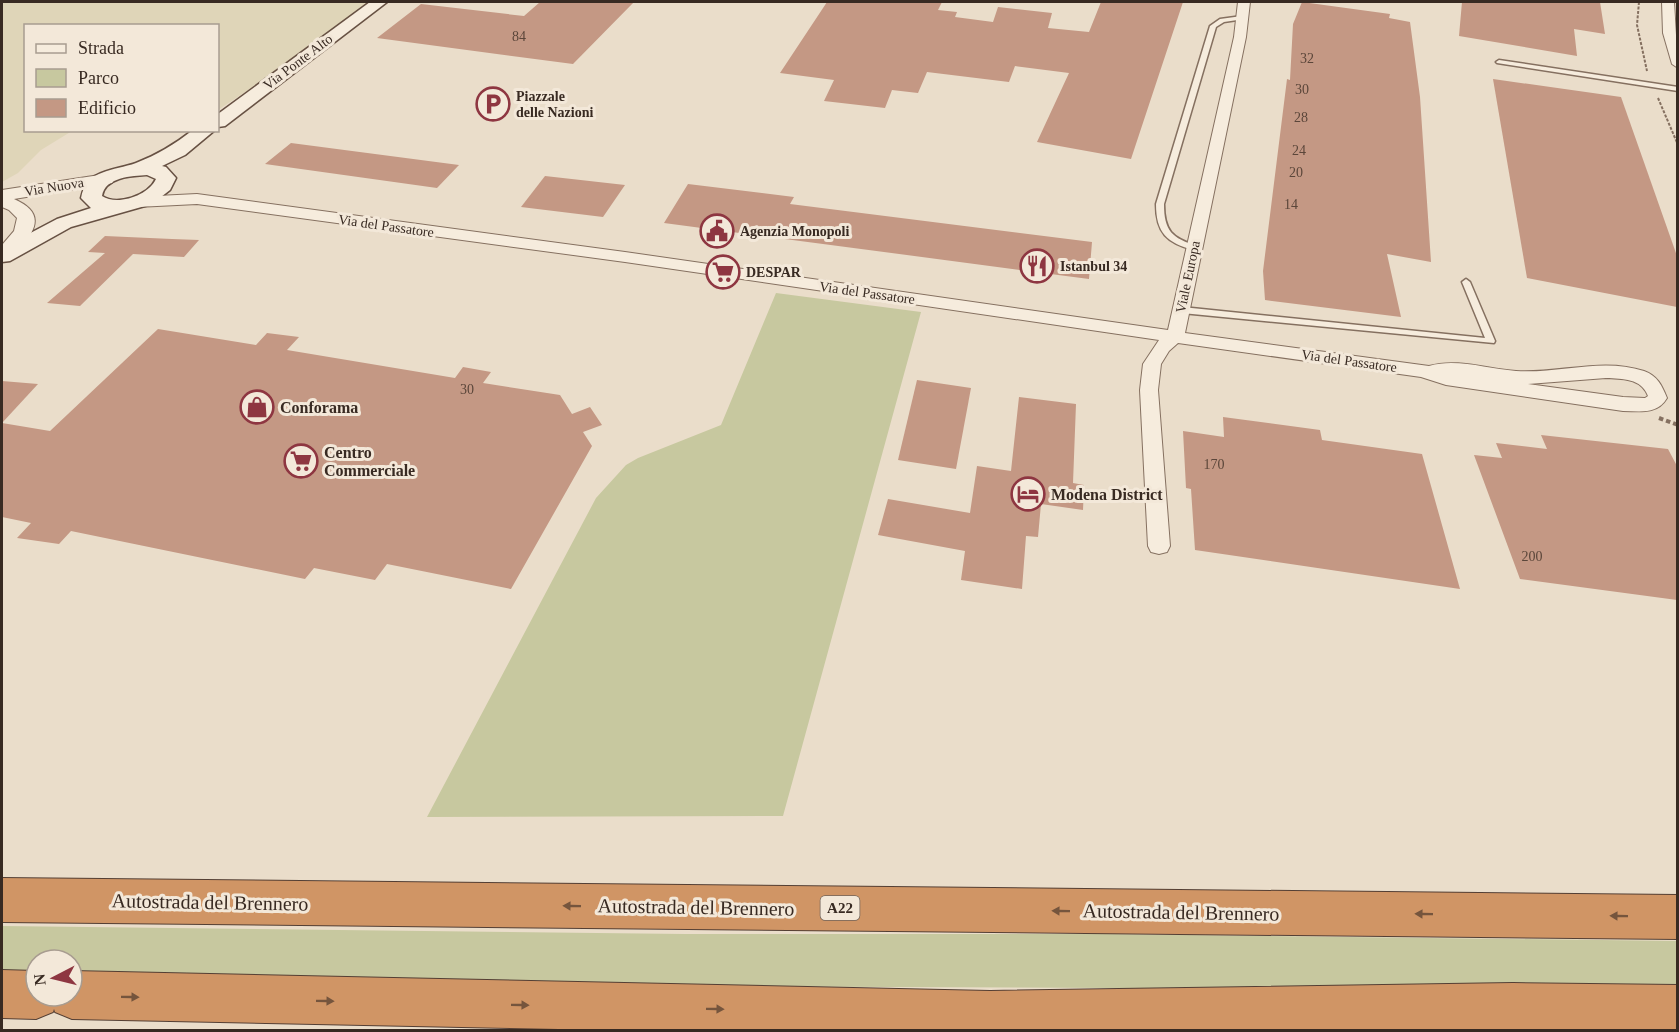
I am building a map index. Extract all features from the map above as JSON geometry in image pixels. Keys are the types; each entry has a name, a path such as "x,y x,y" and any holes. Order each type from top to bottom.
{"highway":[{"name":"Autostrada del Brennero","path":"2,900 1677,917"},
{"path":"2,994 24,994"},
{"path":"84,995 990,1015 1513,1007 1677,1009"}],"main road":[{"name":"Via Ponte Alto","path":"219,121 379,2"},
{"path":"64,223 90,197 94,187 106,179 140,169 178,151 203,132"},
{"path":"2,255 64,223 152,195 178,151"},
{"path":"140,169 154,170 164,178"},
{"path":"90,197 100,205 127,204"}],"street":[{"name":"Viale Europa","path":"1159,546 1149,379 1157,353 1175,337 1244,2"},
{"path":"1668,2 1669,33 1677,64"},
{"name":"Via del Passatore","path":"164,178 179,192 197,199"},
{"name":"Via Nuova","path":"3,198 106,179"},
{"name":"Via Nuova","path":"3,198 65,193 90,197"},
{"name":"Via Nuova","path":"2,255 25,233 27,220 21,210 3,198"},
{"name":"Via del Passatore","path":"127,204 197,199 625,257 1431,372 1446,379 1623,404 1649,405 1658,398 1657,392 1646,380 1616,370 1536,378 1445,368 1431,372"}],"lane":[{"path":"1194,248 1178,243 1167,234 1161,223 1160,204 1213,26 1218,21 1242,18"},
{"path":"1499,62 1677,89"},
{"name":"Via del Passatore","path":"1182,309 1491,340 1466,282"}],"shaded area":[{"path":"2,2 368,2 266,78 219,109 219,24 24,24 24,132 70,132 41,150 18,173 2,182"}],"green space":[{"path":"776,293 921,312 783,816 427,817 596,498 626,465 721,425"},
{"path":"2,926 685,934 1104,934 1678,941 1677,996 1112,988 84,981 84,948 24,948 24,980 2,980"}],"building":[{"path":"540,2 634,2 573,64 377,38 421,4 524,16"},
{"path":"827,2 942,2 938,10 957,12 955,17 993,22 998,7 1052,13 1048,28 1089,32 1101,2 1183,2 1131,159 1037,142 1069,73 1015,66 1009,82 927,72 918,93 892,90 885,108 824,101 834,80 780,73"},
{"path":"1302,2 1390,14 1389,18 1410,22 1420,97 1431,262 1387,254 1401,317 1265,300 1263,271 1287,79 1290,80 1293,24"},
{"path":"1462,2 1600,2 1605,34 1574,29 1577,56 1459,36"},
{"path":"1493,79 1621,97 1677,256 1677,307 1527,278"},
{"path":"291,143 459,165 437,188 265,164"},
{"path":"545,176 625,185 603,217 521,207"},
{"path":"688,184 794,197 790,204 1092,242 1089,279 664,223"},
{"path":"105,236 199,240 184,257 133,254 80,306 47,303 105,253 88,252"},
{"name":"Centro Commerciale","path":"158,329 256,345 267,333 299,337 287,350 455,378 463,367 491,372 483,383 560,395 572,414 590,407 602,425 583,432 592,446 511,589 387,564 375,580 314,568 305,579 71,531 59,544 17,538 31,523 2,517 2,423 50,431"},
{"path":"917,380 971,388 956,469 898,460"},
{"path":"2,381 38,384 2,423"},
{"name":"Modena District","path":"1019,397 1076,404 1073,483 1084,485 1083,510 1041,504 1038,537 1026,536 1022,589 961,580 965,551 878,535 888,499 970,513 977,466 1011,471"},
{"path":"1223,417 1320,430 1322,440 1422,454 1460,589 1195,550 1191,489 1186,488 1183,431 1224,437"},
{"path":"1541,435 1668,449 1677,466 1677,600 1520,579 1474,455 1502,458 1496,443 1547,449"}],"place":[{"name":"Piazzale delle Nazioni","path":"493,104"},
{"name":"Agenzia Monopoli","path":"717,231"},
{"name":"Istanbul 34","path":"1037,266"},
{"name":"DESPAR","path":"723,272"},
{"name":"Conforama","path":"257,407"},
{"name":"Centro Commerciale","path":"301,461"},
{"name":"Modena District","path":"1028,494"}]}
